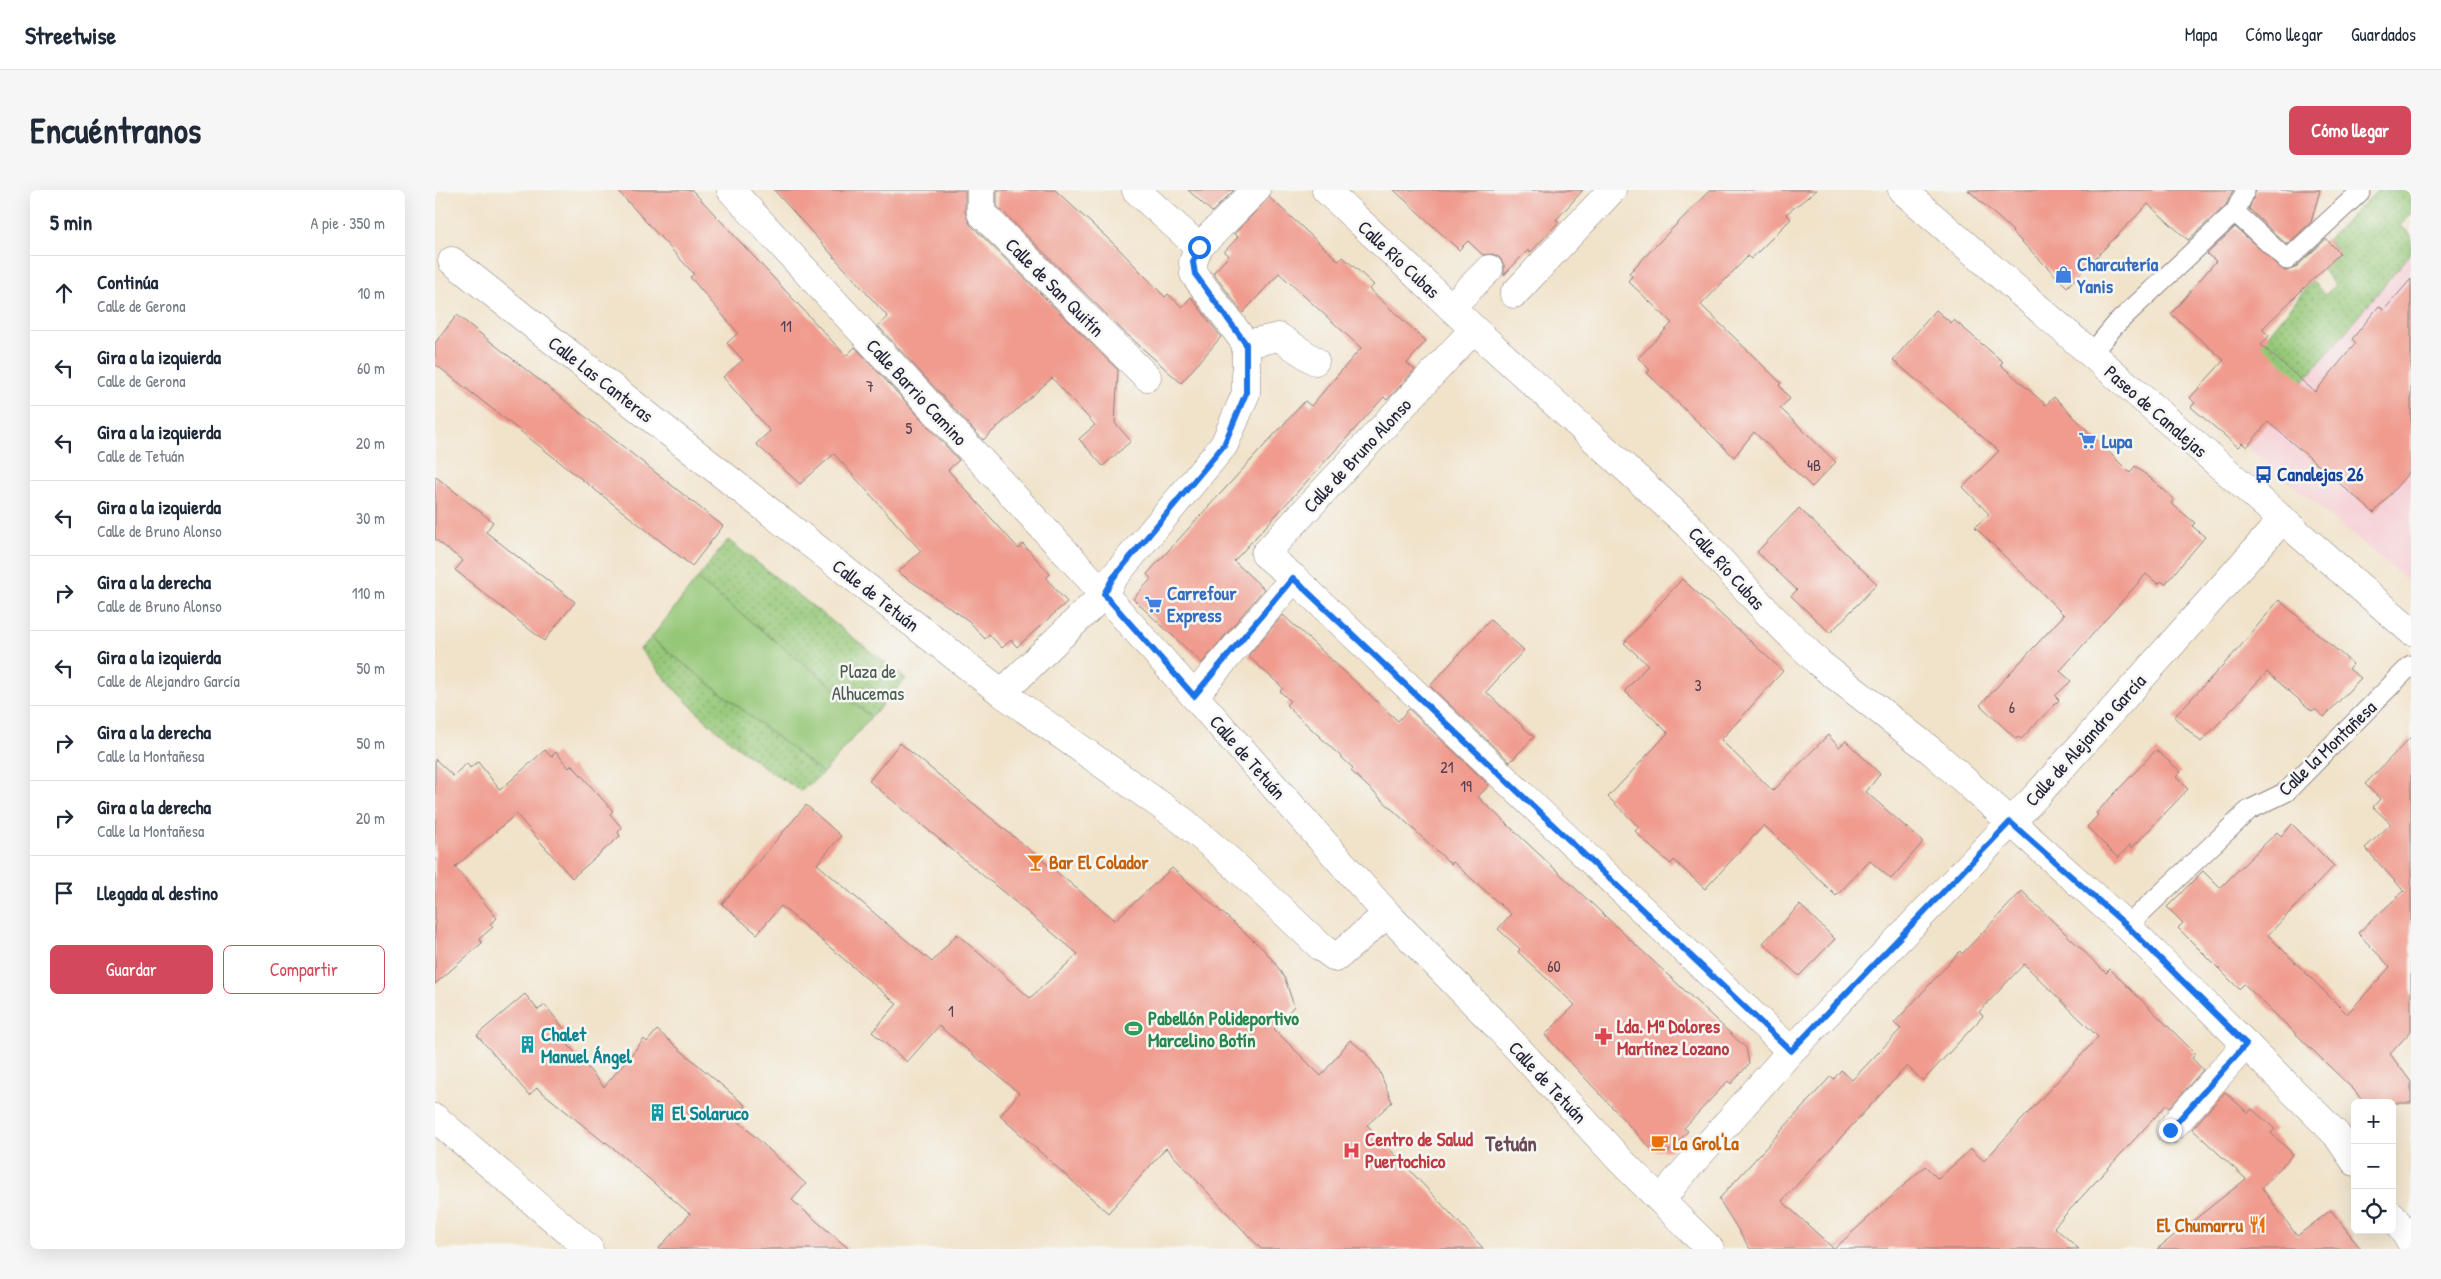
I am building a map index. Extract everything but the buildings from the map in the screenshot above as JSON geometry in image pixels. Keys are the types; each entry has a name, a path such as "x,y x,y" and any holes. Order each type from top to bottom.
{"street":[{"name":"Calle Barrio Camino","path":"731,190 1104,594"},
{"name":"Calle de San Quitín","path":"981,190 981,213 1147,377"},
{"path":"1136,190 1199,247"},
{"path":"1002,693 1104,594 1113,578 1224,445 1246,393 1246,344 1195,274 1193,262 1199,247 1257,190"},
{"name":"Calle Río Cubas","path":"1326,190 1474,329 1689,525 1769,614 1819,663 1934,753 2010,822"},
{"path":"1514,294 1612,190"},
{"name":"Paseo de Canalejas","path":"1902,190 2411,631"},
{"name":"Calle Las Canteras","path":"452,260 751,497"},
{"name":"Calle Río Cubas","path":"1451,307 1489,269"},
{"name":"Calle de Bruno Alonso","path":"1474,329 1265,554 1293,578 1791,1051"},
{"path":"1246,344 1279,337 1315,361"},
{"name":"Calle de Tetuán","path":"751,497 1002,693 1183,821 1230,861 1321,948 1336,958 1387,914"},
{"name":"Calle de Alejandro García","path":"1662,1201 1675,1182 1791,1051 2010,822 2282,520"},
{"path":"1194,696 1293,578"},
{"name":"Calle de Tetuán","path":"1104,594 1387,914 1497,1026 1622,1162 1710,1249"},
{"path":"2010,822 2127,926 2335,1134 2351,1156"},
{"path":"2170,1130 2246,1044"},
{"path":"435,1118 589,1249"},
{"path":"2396,1221 2411,1242"}],"lane":[{"path":"2235,212 2287,260 2361,190"},
{"path":"2091,354 2116,324 2235,212 2245,192"},
{"name":"Calle la Montañesa","path":"2127,926 2249,810 2286,792 2411,665"}],"shaded area":[{"path":"2411,253 2411,583 2247,447"}],"green space":[{"path":"2378,190 2411,190 2411,215 2400,225 2411,235 2411,253 2300,386 2257,349 2312,281 2325,295 2335,286 2323,270 2340,253 2327,240"},
{"name":"Plaza de Alhucemas","path":"728,540 906,679 871,717 697,579"},
{"path":"697,579 871,717 823,773 651,638"},
{"path":"651,638 823,773 801,791 743,752 703,718 671,686 640,649"}],"place":[{"name":"Charcutería Yanis","path":"2063,275"},
{"name":"Lupa","path":"2088,441"},
{"name":"Canalejas 26","path":"2263,474"},
{"name":"Carrefour Express","path":"1153,604"},
{"name":"Bar El Colador","path":"1035,862"},
{"name":"Pabellón Polideportivo Marcelino Botín","path":"1134,1029"},
{"name":"Lda. Mª Dolores Martínez Lozano","path":"1603,1037"},
{"name":"Chalet Manuel Ángel","path":"527,1045"},
{"name":"El Solaruco","path":"658,1113"},
{"name":"La Grol'La","path":"1659,1143"},
{"name":"Centro de Salud Puertochico","path":"1351,1150"},
{"name":"El Chumarru","path":"2257,1225"}],"district":[{"name":"Tetuán","path":"1511,1143"}],"route":[{"path":"1199,247 1195,252 1193,262 1195,274 1246,344 1246,393 1224,445 1113,578 1104,594 1123,618 1194,696 1293,578 1791,1051 2010,822 2127,926 2246,1044 2170,1130"}]}
